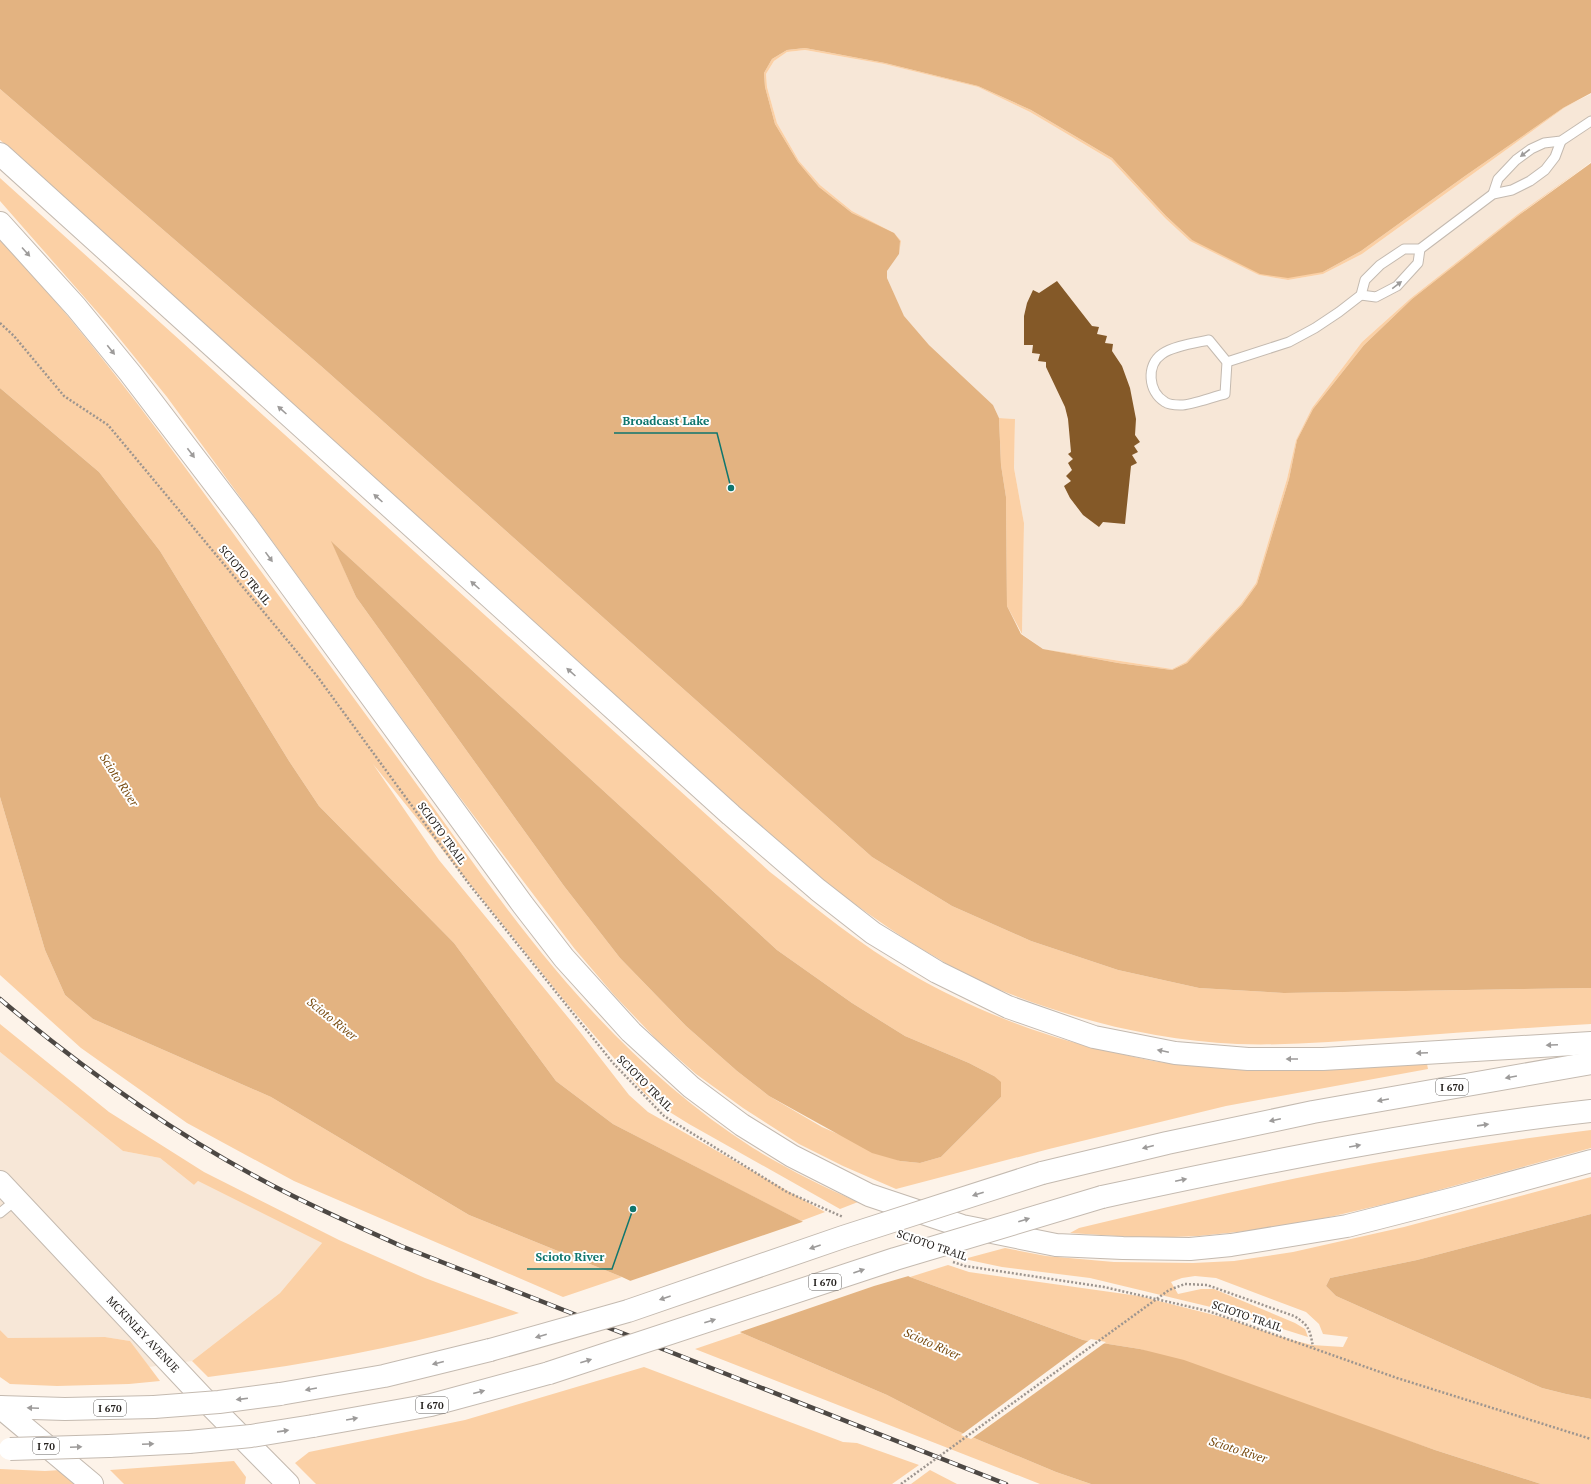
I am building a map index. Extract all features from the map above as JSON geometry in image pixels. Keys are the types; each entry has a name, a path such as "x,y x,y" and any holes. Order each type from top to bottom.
{"main road":[{"path":"0,154 588,688 737,820 818,890 873,932 937,972 1008,1007 1094,1037 1175,1053 1248,1059 1323,1059 1591,1043"},
{"path":"0,223 76,307 130,373 246,525 523,905 564,958 631,1032 691,1087 742,1125 792,1156 869,1195 962,1226 1056,1245 1182,1249 1269,1240 1347,1226 1591,1161"},
{"name":"I 670","path":"0,1407 65,1409 154,1407 219,1402 280,1394 384,1376 490,1350 628,1311 843,1237 1042,1173 1167,1143 1313,1112 1591,1063"},
{"name":"I 670","path":"5,1448 109,1446 189,1442 251,1436 431,1405 549,1373 895,1259 1102,1197 1245,1166 1316,1153 1447,1130 1591,1111"},
{"name":"MCKINLEY AVENUE","path":"0,1182 8,1206 288,1484"},
{"name":"I 70","path":"0,1407 92,1484"}],"lane":[{"path":"1493,194 1498,179 1516,160 1531,149 1544,143 1561,141 1591,121"},
{"path":"1227,362 1289,342 1315,328 1361,295 1365,280 1380,265 1404,249 1420,249 1493,194 1512,190 1540,174 1555,157 1561,141"},
{"path":"1361,295 1376,297 1397,286 1418,263 1420,249"},
{"path":"1209,340 1227,362 1225,394 1181,406 1165,402 1155,392 1151,381 1152,365 1162,354 1180,346 1209,340"}],"path":[{"name":"SCIOTO TRAIL","path":"0,323 14,336 64,396 108,425 318,676 469,884 613,1063 664,1116 787,1192 850,1220"},
{"name":"SCIOTO TRAIL","path":"950,1261 965,1266 1104,1287 1208,1311 1313,1347 1396,1378 1591,1439"},
{"path":"901,1484 1169,1290 1185,1284 1207,1285 1294,1316 1305,1323 1311,1335 1313,1347"}],"shaded area":[{"path":"805,48 885,63 978,86 1031,110 1112,158 1166,216 1192,240 1323,272 1361,251 1563,108 1591,94 1564,108 1362,254 1323,274 1288,280 1259,275 1190,241 1164,217 1111,160 1030,112 978,87 884,64 805,50 787,52 774,61 766,74 767,87 777,123 799,161 820,185 852,211 894,233 901,241 899,254 900,241 894,234 852,213 819,187 798,162 775,124 765,87 764,73 772,59 787,50"},
{"path":"805,50 884,64 978,87 1030,112 1111,160 1164,217 1259,275 1288,280 1323,274 1362,254 1564,108 1591,94 1591,162 1518,214 1411,298 1362,342 1312,408 1296,440 1287,479 1256,583 1241,604 1186,662 1172,669 1043,649 1022,634 1024,523 1014,468 1015,419 999,418 993,405 929,345 904,317 887,278 887,271 899,254 894,233 852,211 820,185 799,161 777,123 767,87 766,74 774,61 787,52"},
{"path":"0,89 321,366 872,857 952,906 1031,941 1118,970 1199,988 1284,993 1591,988 1591,1024 1331,1042 1237,1044 1168,1037 1099,1023 999,990 953,968 887,927 805,867 0,140"},
{"path":"1591,162 1519,215 1412,299 1364,345 1313,409 1297,440 1289,479 1257,584 1242,605 1187,663 1172,670 1118,663 1043,649 1172,669 1186,662 1241,604 1256,583 1287,479 1296,440 1312,408 1362,342 1411,298 1518,214"},
{"path":"0,178 770,872 839,926 892,963 962,1001 1015,1023 1042,1033 1098,1049 1152,1061 1200,1066 1265,1069 1330,1069 1427,1064 1428,1069 1226,1106 1049,1149 896,1189 843,1166 799,1144 743,1108 696,1074 656,1039 614,995 574,948 449,783 167,397 107,323 0,201","holes":["332,542 777,950 852,1003 905,1036 969,1063 994,1076 1001,1097 941,1157 920,1163 900,1161 822,1127 769,1096 737,1071 686,1026 620,958 564,886 356,597"]},
{"path":"0,239 82,333 134,399 496,894 555,969 599,1019 672,1088 725,1129 779,1163 858,1202 840,1209 689,1124 660,1106 644,1093 563,999 373,764 439,860 580,1032 629,1095 648,1112 825,1212 801,1221 613,1124 556,1081 454,943 319,806 289,761 160,551 99,472 0,388"},
{"path":"999,418 1015,419 1014,468 1024,523 1022,634 1007,606 1006,497 1001,465"},
{"path":"0,797 45,950 65,995 93,1019 271,1097 469,1215 622,1277 563,1297 294,1181 187,1123 81,1048 0,975"},
{"path":"0,1024 109,1112 204,1172 339,1240 425,1278 519,1313 442,1334 365,1352 287,1366 208,1377 192,1361 280,1293 322,1243 198,1181 194,1185 160,1158 123,1151 0,1052"},
{"path":"0,1052 123,1151 160,1158 194,1185 198,1181 322,1243 280,1293 192,1361 149,1367 130,1341 105,1337 8,1338 0,1330"},
{"path":"1591,1130 1591,1148 1406,1199 1277,1228 1198,1236 1148,1238 1070,1233 1079,1228 1291,1179 1456,1149"},
{"path":"1591,1177 1591,1214 1417,1260 1330,1278 1326,1286 1336,1296 1542,1388 1591,1399 1591,1484 1541,1484 1435,1450 1140,1349 1083,1340 910,1277 948,1265 969,1272 1139,1296 1222,1317 1288,1339 1312,1345 1343,1347 1348,1337 1323,1334 1319,1324 1306,1312 1216,1278 1195,1276 1182,1278 1171,1282 1178,1294 1201,1289 1214,1289 1295,1323 1305,1329 1308,1337 1219,1309 1090,1278 1002,1267 964,1259 1005,1248 1046,1256 1114,1262 1193,1263 1234,1261 1293,1252 1404,1227"},
{"path":"0,1330 8,1338 105,1337 130,1341 160,1381 129,1384 57,1386 10,1384 0,1377"},
{"path":"742,1333 887,1395 955,1430 1056,1472 1091,1484 1040,1484 695,1349"},
{"path":"644,1367 843,1442 857,1443 919,1465 892,1484 316,1484 295,1463 309,1452 465,1420"},
{"path":"234,1461 246,1477 245,1484 124,1484 110,1470"},
{"path":"0,1469 45,1471 61,1470 75,1484 0,1484"},
{"path":"930,1470 957,1484 911,1484"}],"water":[{"path":"0,0 1591,0 1591,93 1563,108 1361,251 1323,272 1288,278 1260,274 1192,240 1166,216 1112,158 1031,110 978,86 885,63 805,48 787,50 772,59 764,73 765,87 775,124 798,162 819,187 852,213 894,233 900,241 899,254 887,271 887,278 904,316 929,345 993,405 999,418 1001,465 1006,497 1007,606 1021,634 1043,649 1118,663 1172,670 1187,663 1242,605 1257,584 1289,479 1297,440 1313,409 1364,345 1412,299 1519,215 1591,163 1591,988 1284,993 1199,988 1118,970 1031,941 952,906 872,857 321,366 0,89"},
{"path":"0,388 99,472 160,551 289,761 319,806 454,943 556,1081 613,1124 910,1277 1083,1340 1140,1349 1184,1360 1435,1450 1541,1484 1091,1484 1056,1472 955,1430 887,1395 742,1333 622,1277 469,1215 271,1097 93,1019 65,995 45,950 0,797"},
{"path":"331,541 777,950 852,1003 905,1036 969,1063 994,1076 1001,1082 1001,1097 941,1157 920,1163 900,1161 872,1153 769,1096 737,1071 686,1026 620,958 564,886 356,597"},
{"path":"1591,1214 1591,1399 1542,1388 1336,1296 1326,1286 1330,1278 1417,1260"}],"pier":[{"path":"805,1221 912,1275 874,1286 737,1333 627,1282"},
{"path":"1091,1339 1106,1342 971,1439 961,1435"}],"building":[{"path":"1057,281 1092,326 1099,327 1097,334 1107,336 1105,343 1113,344 1112,351 1122,366 1130,388 1136,419 1135,435 1140,442 1134,446 1138,452 1132,455 1137,463 1131,466 1125,524 1103,522 1099,527 1083,515 1070,498 1064,486 1071,481 1066,476 1072,470 1068,463 1073,459 1068,454 1071,452 1068,419 1065,407 1046,367 1046,362 1038,361 1040,354 1032,353 1033,345 1024,345 1024,316 1027,303 1033,290 1039,293"}],"railway":[{"path":"0,999 63,1050 127,1097 160,1119 228,1161 315,1207 401,1246 1006,1484"}],"place":[{"name":"Broadcast Lake","path":"731,488"},
{"name":"Scioto River","path":"633,1209"}]}
